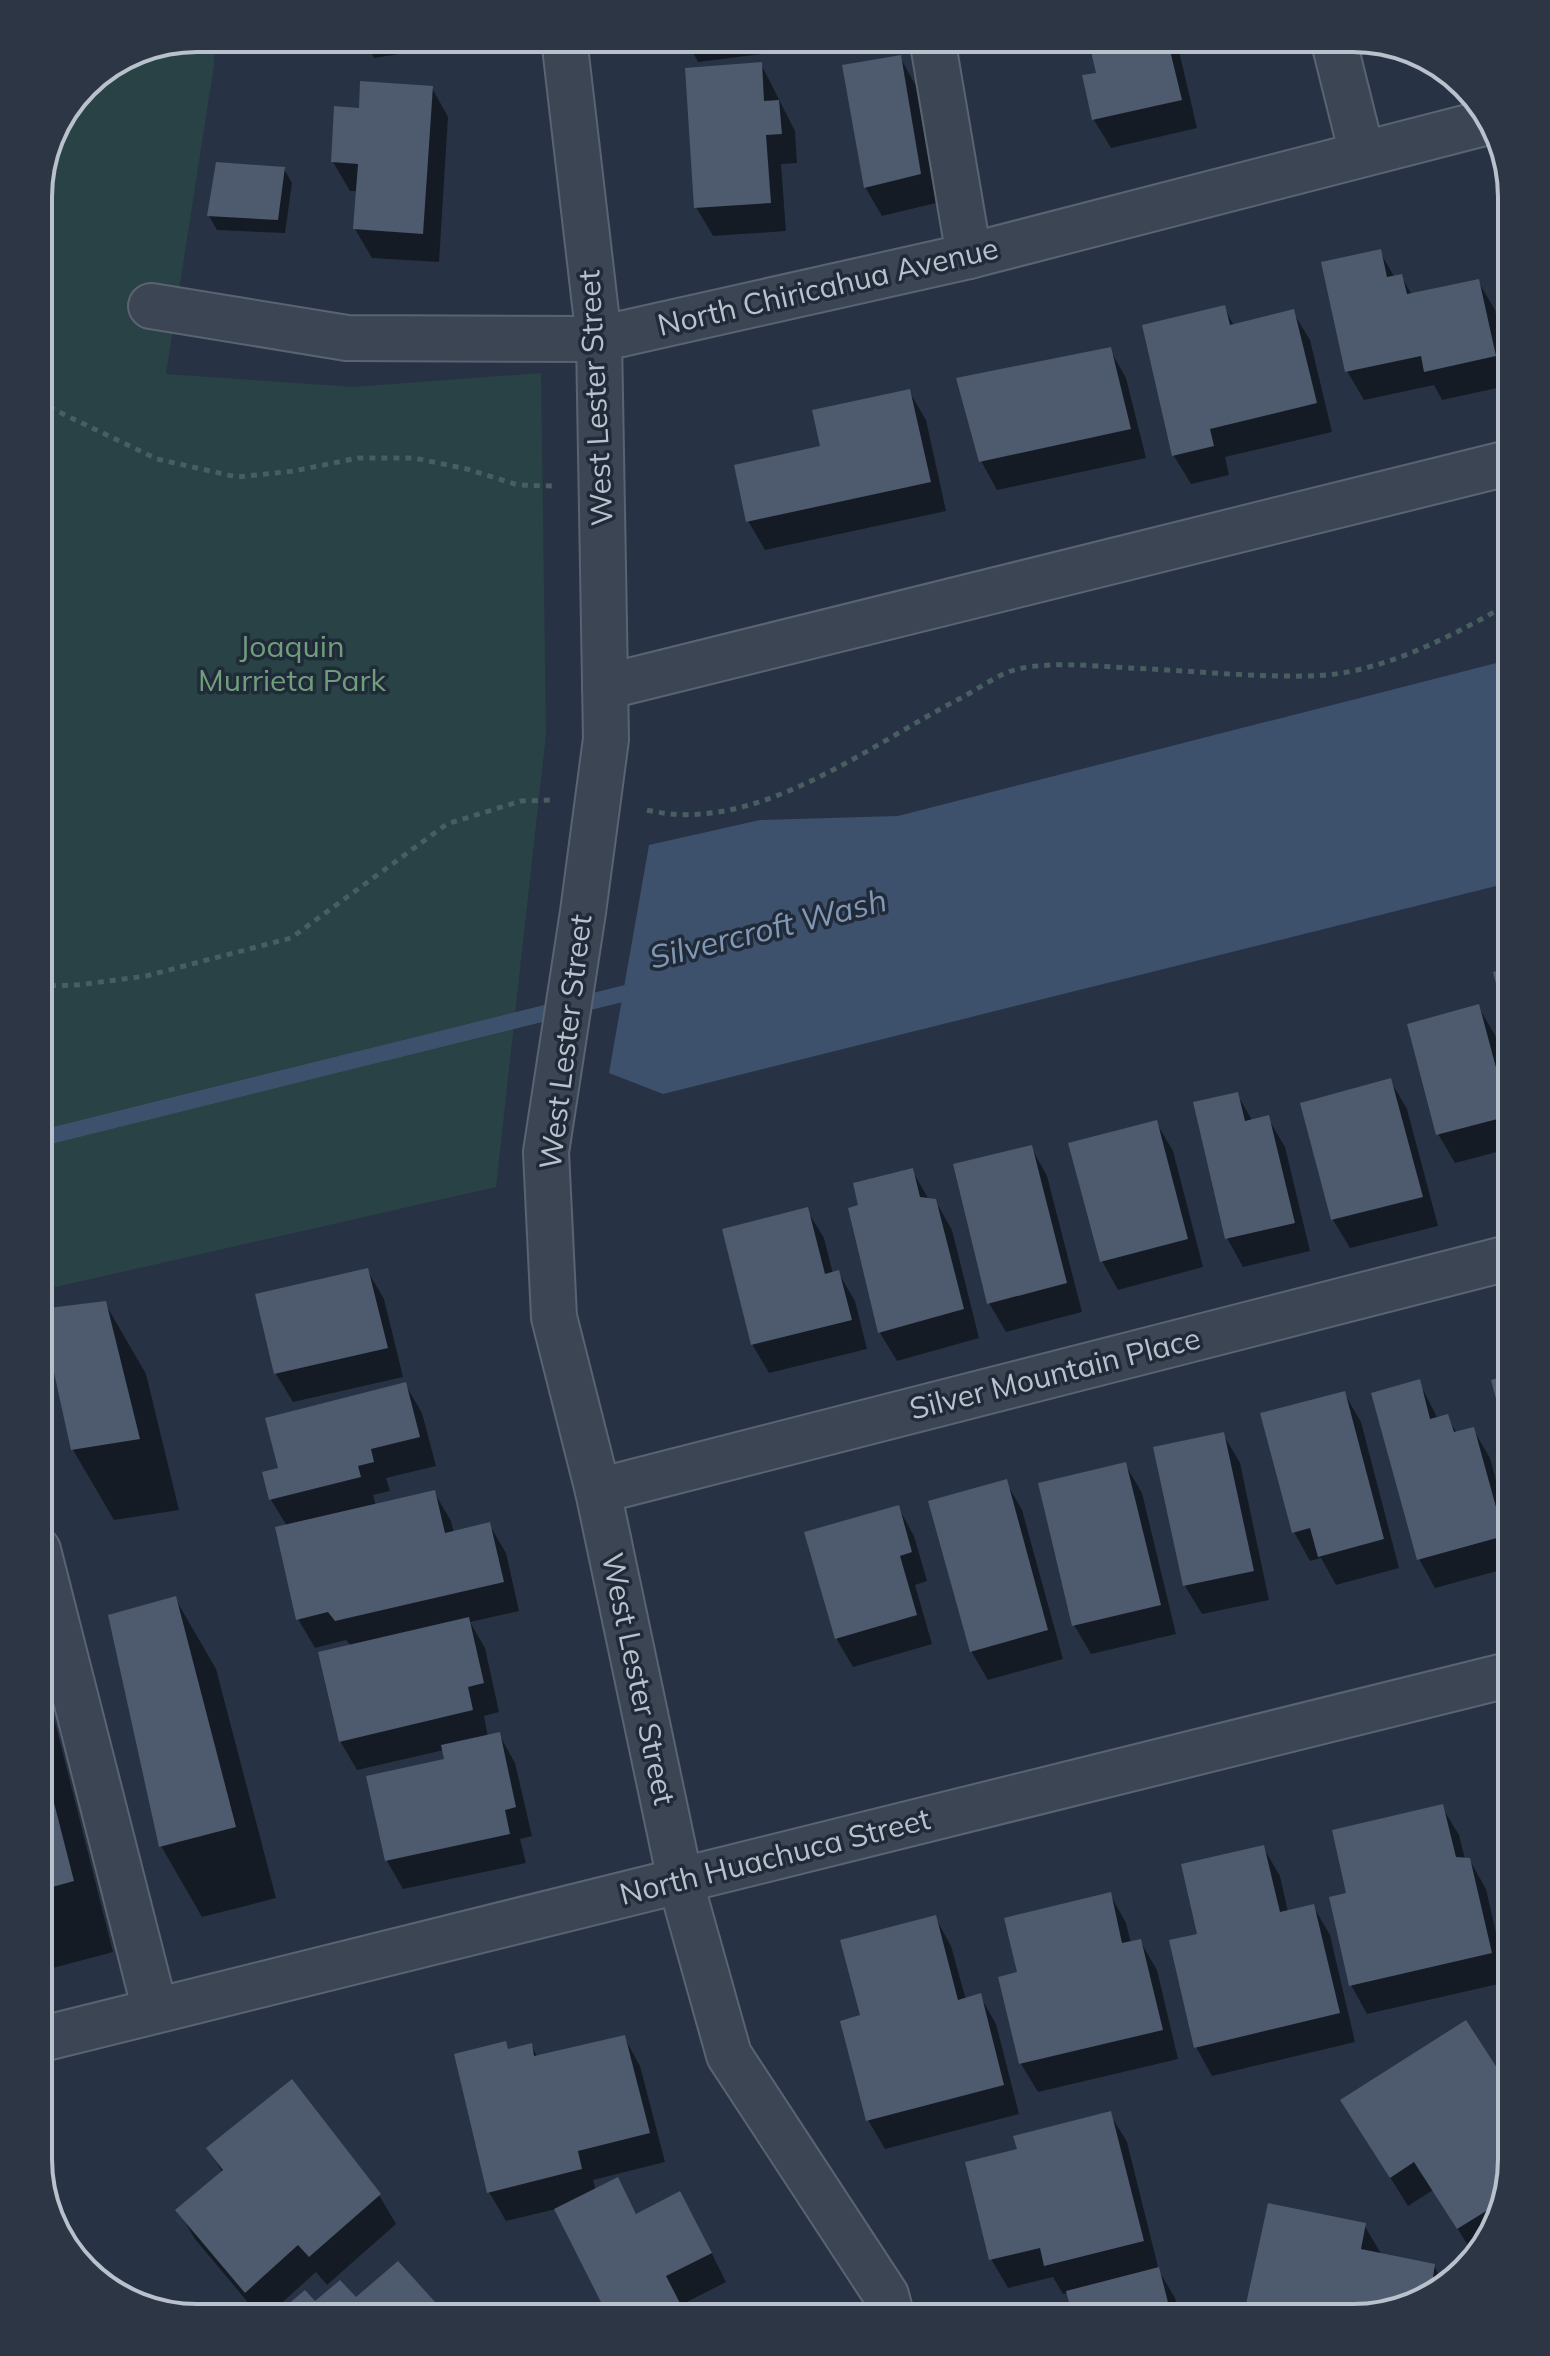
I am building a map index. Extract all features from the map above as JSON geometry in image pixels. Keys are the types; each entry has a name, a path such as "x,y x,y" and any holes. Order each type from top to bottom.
{"street":[{"name":"West Lester Street","path":"566,52 599,339 606,739 546,1152 554,1317 598,1491 680,1880 729,2055 886,2295 888,2304"},
{"path":"934,52 969,256"},
{"path":"1336,52 1362,154"},
{"name":"North Chiricahua Avenue","path":"151,306 347,338 599,339 969,256 1479,124"},
{"path":"605,687 1498,465"},
{"name":"Silver Mountain Place","path":"598,1491 1498,1261"},
{"path":"52,1605 155,2010"},
{"name":"North Huachuca Street","path":"52,2036 1498,1677"}],"path":[{"path":"52,409 157,459 237,477 294,471 358,458 414,458 467,469 518,485 601,487"},
{"path":"52,986 146,976 291,938 447,824 521,801 598,797 669,815 733,810 790,793 924,717 1017,669 1067,666 1311,676 1362,668 1443,640 1498,610"}],"green space":[{"name":"Joaquin Murrieta Park","path":"214,52 166,374 353,387 541,373 546,734 496,1187 52,1288 52,187 63,141 76,116 94,94 124,71 159,57"}],"water":[{"path":"1498,663 1498,885 663,1094 609,1073 649,845 760,820 898,816"}],"building":[{"path":"1091,52 1170,52 1182,100 1092,120 1082,75 1096,73"},
{"path":"901,55 921,174 864,188 842,65"},
{"path":"762,62 764,101 779,100 782,134 766,135 771,203 694,208 685,68"},
{"path":"360,81 433,86 423,234 353,229 358,164 331,162 334,106 359,108"},
{"path":"216,162 285,167 278,220 207,216"},
{"path":"1381,249 1387,277 1402,274 1407,294 1479,279 1496,356 1424,372 1421,356 1345,372 1321,262"},
{"path":"1225,305 1230,325 1294,309 1317,403 1210,429 1214,446 1172,456 1142,325"},
{"path":"1111,347 1131,429 979,462 956,378"},
{"path":"910,389 931,482 746,522 734,465 820,446 812,410"},
{"path":"1498,971 1498,991 1493,972"},
{"path":"1479,1004 1498,1075 1498,1119 1436,1135 1407,1024"},
{"path":"1391,1078 1423,1197 1331,1220 1300,1103"},
{"path":"1238,1092 1245,1121 1269,1115 1295,1223 1225,1239 1193,1102"},
{"path":"1157,1120 1188,1239 1100,1262 1068,1143"},
{"path":"1032,1145 1067,1283 987,1304 953,1164"},
{"path":"913,1168 920,1197 936,1199 964,1309 878,1333 848,1208 858,1205 853,1183"},
{"path":"808,1207 825,1274 839,1270 852,1320 751,1345 722,1229"},
{"path":"368,1268 388,1348 274,1374 255,1294"},
{"path":"106,1301 140,1439 71,1450 52,1364 52,1308"},
{"path":"1498,1378 1498,1407 1491,1380"},
{"path":"1420,1379 1430,1419 1448,1414 1454,1432 1474,1427 1498,1514 1498,1538 1417,1560 1371,1393"},
{"path":"406,1382 420,1437 371,1449 374,1462 358,1466 361,1477 269,1500 262,1472 278,1468 265,1418"},
{"path":"1345,1391 1384,1539 1318,1557 1310,1528 1292,1533 1260,1413"},
{"path":"1224,1432 1254,1571 1183,1586 1153,1447"},
{"path":"1126,1462 1161,1605 1072,1626 1038,1483"},
{"path":"1007,1479 1048,1630 970,1652 928,1501"},
{"path":"435,1490 445,1533 490,1522 504,1582 335,1621 328,1612 296,1620 275,1527"},
{"path":"899,1505 912,1552 900,1556 917,1615 835,1639 804,1532"},
{"path":"176,1596 236,1827 159,1847 108,1615"},
{"path":"469,1617 484,1683 468,1687 473,1710 339,1742 318,1652"},
{"path":"500,1732 516,1807 505,1810 510,1834 385,1861 366,1776 444,1759 441,1745"},
{"path":"52,1795 74,1881 52,1887"},
{"path":"1443,1804 1456,1857 1470,1858 1492,1953 1349,1986 1329,1897 1346,1893 1332,1830"},
{"path":"1264,1845 1280,1912 1314,1904 1340,2013 1194,2048 1169,1940 1197,1934 1181,1864"},
{"path":"1111,1892 1122,1943 1141,1939 1163,2030 1019,2064 998,1977 1017,1972 1004,1918"},
{"path":"936,1915 958,2000 981,1993 1004,2085 866,2121 840,2021 860,2015 840,1940"},
{"path":"1466,2020 1498,2069 1497,2178 1489,2209 1457,2229 1414,2162 1390,2178 1340,2100"},
{"path":"625,2035 650,2133 578,2151 582,2169 487,2193 454,2054 506,2041 508,2049 532,2043 534,2056"},
{"path":"292,2079 381,2194 309,2257 298,2245 245,2293 175,2210 223,2170 206,2148"},
{"path":"1111,2111 1144,2241 1044,2266 1040,2248 989,2260 965,2162 1017,2149 1013,2136"},
{"path":"618,2177 636,2214 680,2191 712,2253 666,2276 680,2304 602,2304 554,2209"},
{"path":"1268,2203 1366,2223 1361,2249 1435,2264 1433,2280 1391,2299 1353,2304 1246,2304"},
{"path":"398,2261 435,2302 288,2304 305,2290 315,2301 340,2280 356,2297"},
{"path":"1159,2267 1168,2304 1069,2304 1066,2291"}],"waterway":[{"name":"Silvercroft Wash","path":"52,1136 642,989"}]}
